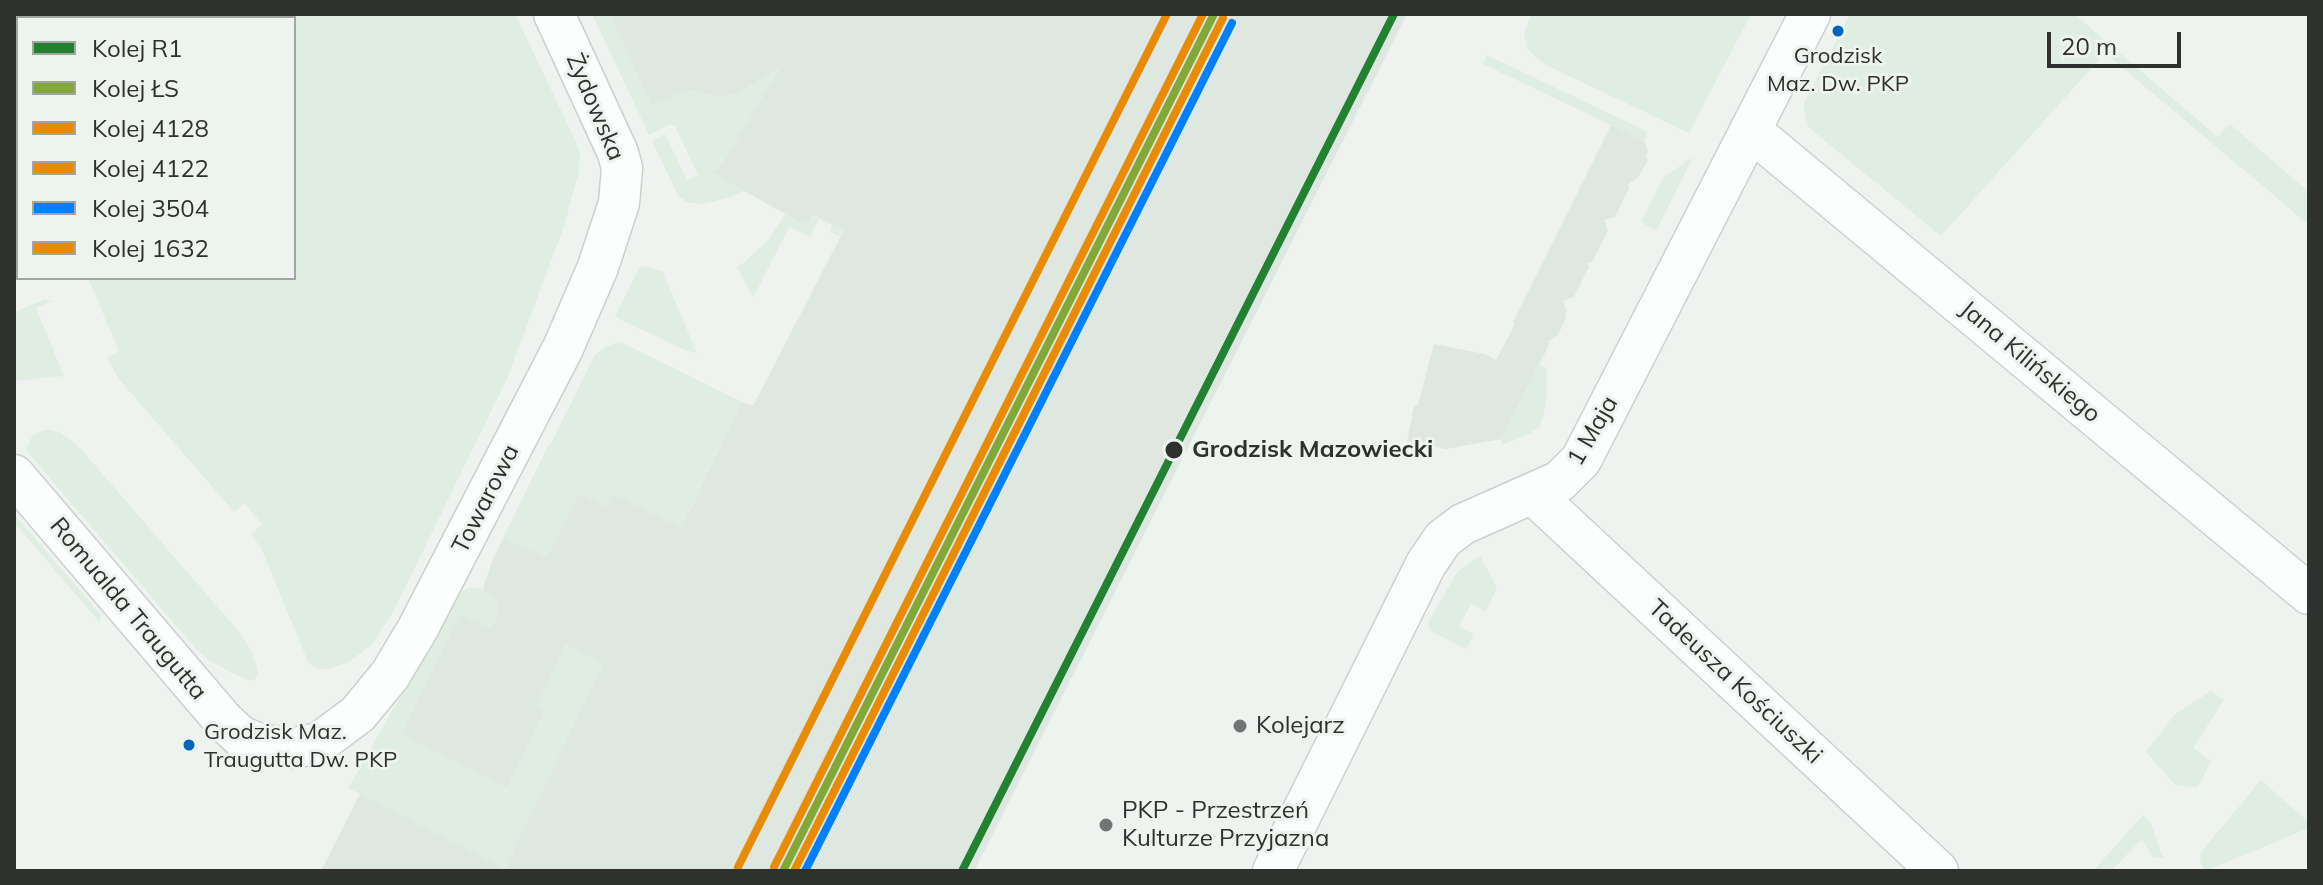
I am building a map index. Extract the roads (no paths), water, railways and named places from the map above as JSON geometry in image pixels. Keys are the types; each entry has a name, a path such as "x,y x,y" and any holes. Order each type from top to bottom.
{"street":[{"name":"Żydowska","path":"554,14 618,153 622,168 619,203"},
{"name":"1 Maja","path":"1273,871 1434,551 1443,539 1463,524 1560,481 1581,460 1810,14"},
{"name":"Jana Kilińskiego","path":"1750,130 2309,594"},
{"name":"Towarowa","path":"294,748 319,743 358,714 390,675 417,630 563,348 598,267 619,203"},
{"name":"Romualda Traugutta","path":"14,475 223,720 240,736 261,745 294,748"},
{"name":"Tadeusza Kościuszki","path":"1533,494 1938,871"}],"rail line":[{"name":"1632","path":"738,867 1167,14"},
{"name":"4122","path":"774,867 1203,14"},
{"name":"ŁS","path":"783,871 1214,14"},
{"name":"R1","path":"962,871 1394,14"},
{"name":"4128","path":"794,871 1223,18"},
{"name":"3504","path":"805,871 1232,23"}],"place":[{"name":"Grodzisk Maz. Dw. PKP","path":"1838,31"},
{"name":"Grodzisk Mazowiecki","path":"1174,450"},
{"name":"Kolejarz","path":"1240,726"},
{"name":"Grodzisk Maz. Traugutta Dw. PKP","path":"189,745"},
{"name":"PKP - Przestrzeń Kulturze Przyjazna","path":"1106,825"}]}
